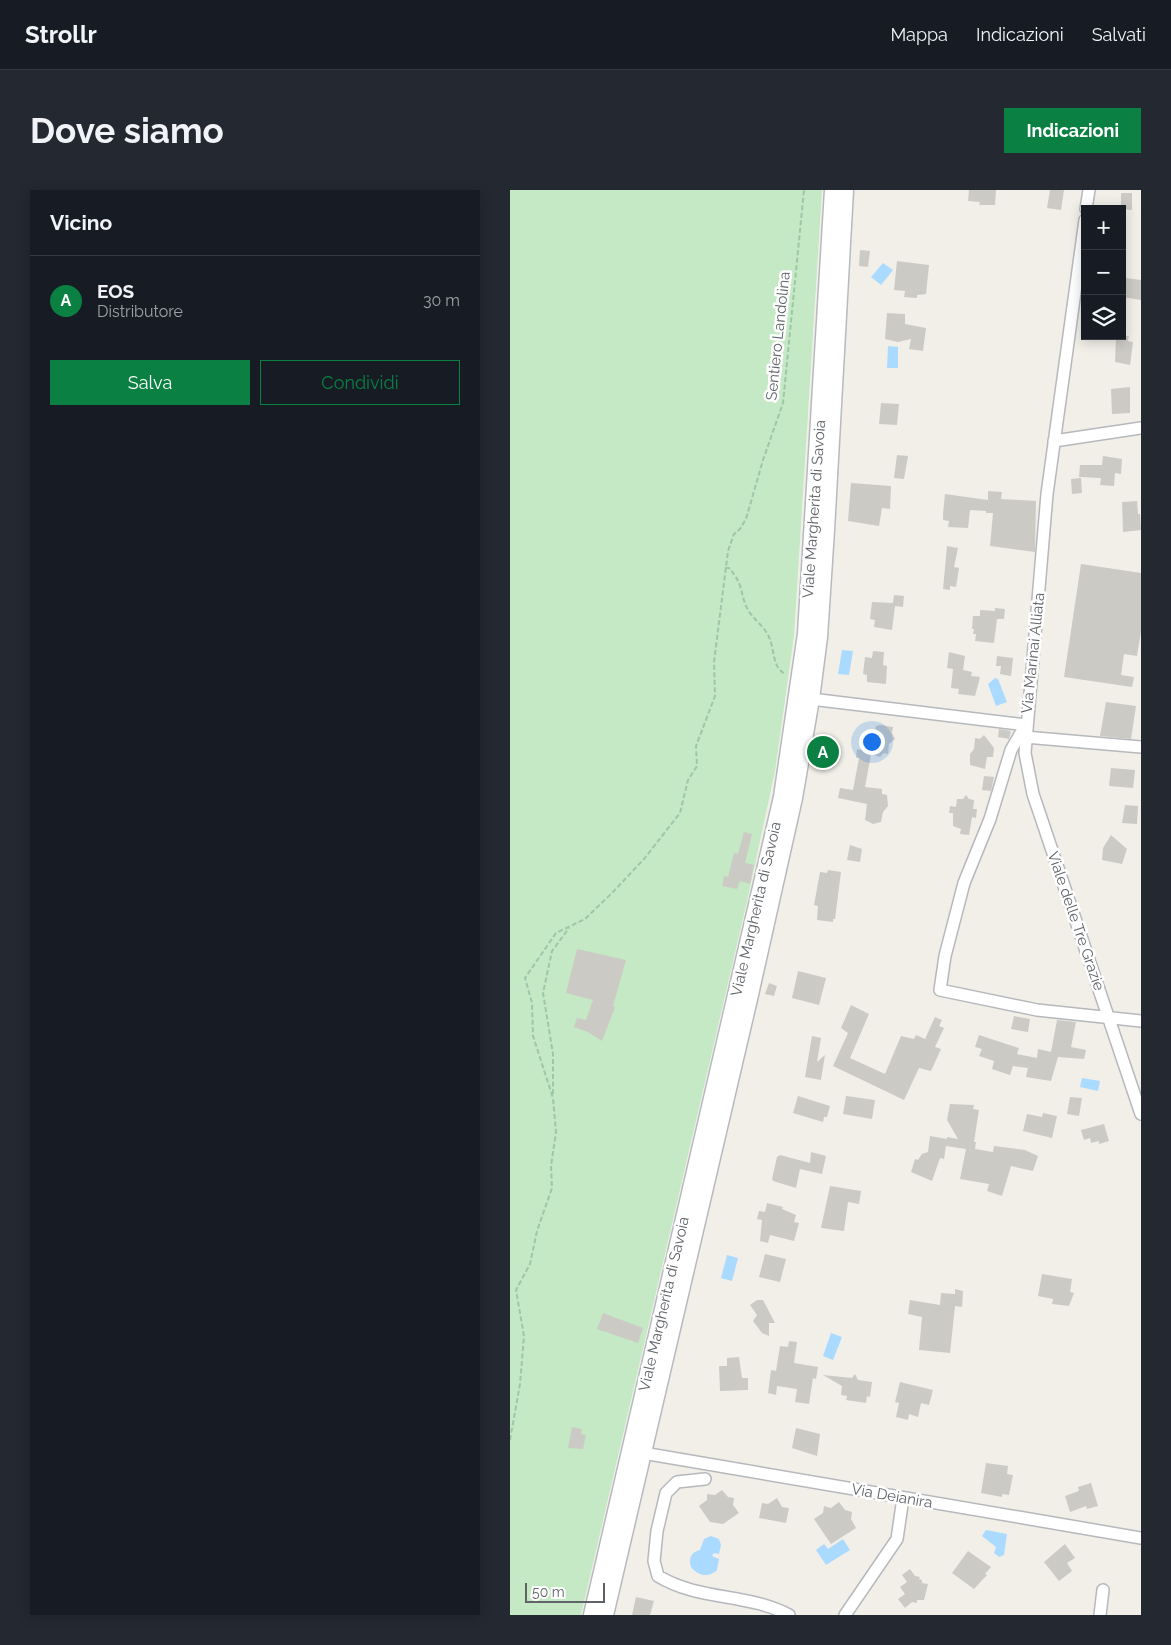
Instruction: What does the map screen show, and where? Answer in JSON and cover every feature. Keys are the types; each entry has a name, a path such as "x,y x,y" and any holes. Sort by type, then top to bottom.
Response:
{"street":[{"name":"Viale Margherita di Savoia","path":"592,1615 782,797 806,634 833,190"},
{"name":"Viale Margherita di Savoia","path":"605,1615 794,798 811,699 826,540 846,190"},
{"path":"1087,205 1089,190"},
{"name":"Via Marinai Alliata","path":"1081,249 1054,441 1026,725 1011,750 990,819 964,882 945,956 940,990 1037,1010 1141,1021"},
{"path":"1054,441 1141,428"},
{"path":"811,699 1026,725"},
{"name":"Viale delle Tre Grazie","path":"1026,725 1027,768 1033,794 1141,1114"},
{"path":"1025,738 1141,747"},
{"name":"Via Deianira","path":"643,1453 1141,1538"},
{"path":"705,1479 677,1482 666,1492 654,1561 658,1576 676,1587 773,1606 789,1615"},
{"path":"845,1615 897,1540 903,1498"},
{"path":"1100,1615 1103,1590"}],"path":[{"name":"Sentiero Landolina","path":"553,1098 533,1036 532,1003 525,978 553,937 560,930 569,928 585,919 644,859 680,813 688,780 697,766 696,746 715,696 714,662 725,568 734,534 740,529 746,519 763,460 783,404 804,190"},
{"path":"725,568 729,568 737,577 742,587 748,610 767,633 776,665 783,673 791,676"},
{"name":"Sentiero Landolina","path":"510,1440 520,1384 524,1336 516,1290 530,1264 537,1231 552,1188 551,1166 556,1132 553,1098 553,1054 543,993 552,951 569,928"}],"green space":[{"path":"510,190 822,190 794,636 775,771 748,897 581,1615 510,1615"}],"water":[{"path":"883,263 893,270 881,285 871,277"},
{"path":"888,346 898,347 898,368 887,368"},
{"path":"842,650 853,651 849,675 838,674"},
{"path":"995,678 998,679 1007,702 996,706 988,684"},
{"path":"1082,1078 1100,1081 1098,1091 1080,1087"},
{"path":"727,1255 738,1258 732,1281 721,1278"},
{"path":"831,1333 842,1337 833,1360 823,1356"},
{"path":"986,1530 1007,1534 1004,1555 999,1557 994,1553 996,1547 982,1536"},
{"path":"711,1536 719,1539 721,1545 719,1554 714,1553 712,1556 719,1559 717,1570 714,1573 704,1575 691,1567 690,1559 694,1552 700,1550 704,1539"},
{"path":"843,1539 850,1550 826,1565 816,1550 824,1544 828,1549"}],"building":[{"path":"969,190 996,190 995,205 979,205 980,202 968,201"},
{"path":"1050,190 1064,190 1061,210 1047,208"},
{"path":"1121,193 1132,193 1132,210 1126,209 1126,205 1121,205"},
{"path":"860,250 870,251 868,267 859,266"},
{"path":"897,261 929,265 926,294 917,295 917,298 904,297 905,291 894,290"},
{"path":"1126,278 1141,280 1141,300 1126,298"},
{"path":"887,313 905,314 905,324 926,328 923,351 909,349 911,339 898,342 885,339"},
{"path":"1126,336 1129,336 1128,341 1133,342 1130,365 1115,362 1116,340 1126,340"},
{"path":"1130,387 1130,413 1112,414 1111,389"},
{"path":"881,403 899,404 897,425 879,424"},
{"path":"897,455 908,456 904,479 894,478"},
{"path":"1103,456 1122,459 1121,474 1115,473 1114,486 1100,485 1101,478 1079,477 1080,465 1102,465"},
{"path":"1081,478 1082,493 1072,494 1071,479"},
{"path":"851,483 891,486 890,509 882,508 879,526 848,521"},
{"path":"988,491 1002,492 1001,499 1036,501 1035,552 990,546 993,513 970,510 968,528 948,527 949,521 943,520 945,494 988,500"},
{"path":"1137,501 1141,530 1123,532 1122,502"},
{"path":"947,546 958,548 954,567 959,568 956,587 950,586 950,590 943,589"},
{"path":"1081,564 1141,573 1141,631 1137,656 1124,654 1121,675 1134,677 1132,687 1064,677"},
{"path":"894,595 904,596 903,607 895,606 892,630 874,627 875,620 870,619 872,602 893,603"},
{"path":"995,608 1005,609 1004,619 997,619 994,643 975,641 976,634 973,634 974,629 972,629 973,616 980,616 980,610 995,611"},
{"path":"873,651 884,652 883,665 887,666 886,684 867,682 867,675 863,674 865,657 872,658"},
{"path":"949,652 965,656 963,670 972,672 971,676 980,677 975,696 958,694 959,689 951,688 953,669 947,668"},
{"path":"997,656 1013,658 1011,676 1000,674 1001,666 996,666"},
{"path":"1106,702 1136,706 1131,739 1100,736"},
{"path":"876,726 893,727 892,733 895,739 889,744 888,754 884,753 880,757 871,754 865,787 882,789 882,794 887,795 888,806 883,812 881,822 873,824 865,820 867,804 838,798 840,788 853,790 859,758 856,758 857,749 861,750 863,735 874,736"},
{"path":"999,729 1011,731 1009,739 998,737"},
{"path":"984,735 994,748 993,757 987,757 985,769 970,765 970,754 974,749 975,738 980,739"},
{"path":"1111,768 1135,770 1133,788 1109,786"},
{"path":"984,776 994,777 991,791 982,790"},
{"path":"966,795 969,799 974,800 973,809 977,809 976,818 972,817 969,835 960,834 961,829 953,826 953,813 949,813 950,806 956,807 957,799 963,799"},
{"path":"1125,805 1138,806 1137,824 1122,823"},
{"path":"744,832 752,834 745,863 754,865 750,884 740,881 737,889 722,886 724,876 728,877 734,853 738,854"},
{"path":"1111,835 1127,849 1122,864 1102,860 1103,848"},
{"path":"850,845 862,849 860,862 847,860"},
{"path":"828,870 841,872 835,919 833,919 833,922 817,920 818,906 814,905 820,872 827,873"},
{"path":"577,949 626,960 613,1006 615,1007 602,1041 588,1032 574,1027 577,1018 586,1020 593,1000 566,993"},
{"path":"798,971 826,978 819,1005 792,998"},
{"path":"769,983 777,986 774,996 765,994"},
{"path":"851,1005 869,1014 850,1058 885,1074 901,1036 914,1039 916,1035 925,1039 935,1017 942,1020 939,1026 944,1028 935,1047 941,1049 931,1071 919,1068 904,1100 833,1066 848,1033 841,1028"},
{"path":"1014,1016 1030,1019 1028,1032 1011,1029"},
{"path":"1057,1020 1076,1022 1071,1047 1086,1050 1084,1059 1058,1057 1051,1081 1026,1077 1028,1068 1013,1066 1010,1075 992,1069 994,1061 979,1056 982,1049 975,1047 979,1035 1019,1048 1017,1054 1037,1058 1038,1049 1051,1052"},
{"path":"812,1036 821,1038 817,1062 825,1055 821,1080 805,1077"},
{"path":"798,1096 830,1106 827,1117 824,1117 823,1122 793,1113"},
{"path":"846,1096 875,1100 872,1119 843,1114"},
{"path":"1070,1097 1082,1098 1079,1116 1067,1114"},
{"path":"950,1104 974,1105 973,1109 979,1110 974,1142 976,1142 975,1149 993,1152 994,1146 1025,1150 1038,1156 1033,1171 1011,1166 1002,1196 987,1191 989,1184 960,1179 966,1149 946,1146 947,1137 958,1139 947,1120"},
{"path":"1043,1113 1057,1116 1052,1138 1023,1131 1027,1114 1042,1117"},
{"path":"1104,1124 1109,1141 1099,1144 1099,1141 1091,1143 1090,1138 1084,1140 1081,1130"},
{"path":"930,1136 947,1139 944,1159 940,1158 932,1181 911,1172 915,1159 918,1160 922,1154 928,1152"},
{"path":"811,1152 826,1156 822,1174 800,1169 796,1188 773,1181 777,1157 780,1155 810,1163"},
{"path":"830,1186 861,1191 859,1204 848,1202 844,1231 821,1228"},
{"path":"767,1203 783,1207 782,1209 796,1215 794,1222 799,1223 794,1241 770,1235 768,1243 760,1241 762,1220 757,1219 759,1211 765,1212"},
{"path":"765,1254 786,1259 780,1282 759,1277"},
{"path":"1042,1274 1072,1279 1070,1292 1074,1293 1069,1306 1052,1304 1053,1299 1038,1296"},
{"path":"955,1289 963,1291 962,1307 955,1306 950,1353 919,1350 922,1317 908,1314 910,1300 940,1305 941,1293 955,1294"},
{"path":"757,1300 763,1300 775,1323 769,1323 769,1336 762,1333 753,1321 757,1315 750,1305"},
{"path":"603,1313 643,1328 638,1343 597,1329"},
{"path":"789,1341 797,1342 794,1363 818,1367 816,1379 813,1378 809,1404 795,1402 797,1389 777,1386 776,1395 768,1393 771,1370 776,1371 780,1346 788,1347"},
{"path":"739,1357 742,1378 748,1378 748,1390 720,1391 719,1366 727,1366 727,1358"},
{"path":"855,1374 858,1380 872,1382 870,1397 867,1396 866,1403 846,1400 847,1396 841,1395 842,1386 823,1375 852,1378"},
{"path":"900,1382 933,1390 929,1405 921,1403 918,1417 909,1414 908,1420 896,1417 899,1403 895,1402"},
{"path":"572,1427 582,1429 581,1434 586,1435 583,1449 568,1448"},
{"path":"796,1428 820,1434 817,1456 792,1448"},
{"path":"986,1463 1008,1466 1007,1474 1013,1475 1009,1495 1002,1494 1002,1497 981,1493"},
{"path":"1091,1483 1098,1506 1087,1509 1086,1506 1070,1512 1065,1496 1079,1491 1078,1487"},
{"path":"722,1490 728,1497 734,1498 733,1505 739,1513 723,1524 710,1522 699,1506 707,1500 707,1494 715,1495"},
{"path":"777,1498 782,1507 789,1508 786,1523 759,1518 762,1503 768,1504"},
{"path":"839,1502 845,1510 852,1512 851,1519 856,1528 831,1544 814,1519 823,1513 824,1506 831,1508"},
{"path":"1065,1544 1075,1558 1067,1563 1072,1571 1059,1581 1044,1562"},
{"path":"968,1551 991,1567 985,1574 987,1575 974,1589 952,1573"},
{"path":"910,1569 915,1576 920,1577 919,1579 922,1580 922,1583 928,1584 924,1600 917,1600 917,1603 912,1602 905,1608 898,1599 905,1594 900,1587 907,1582 902,1575"},
{"path":"636,1597 654,1601 650,1615 632,1615"}],"place":[{"name":"EOS","path":"823,752"}]}
